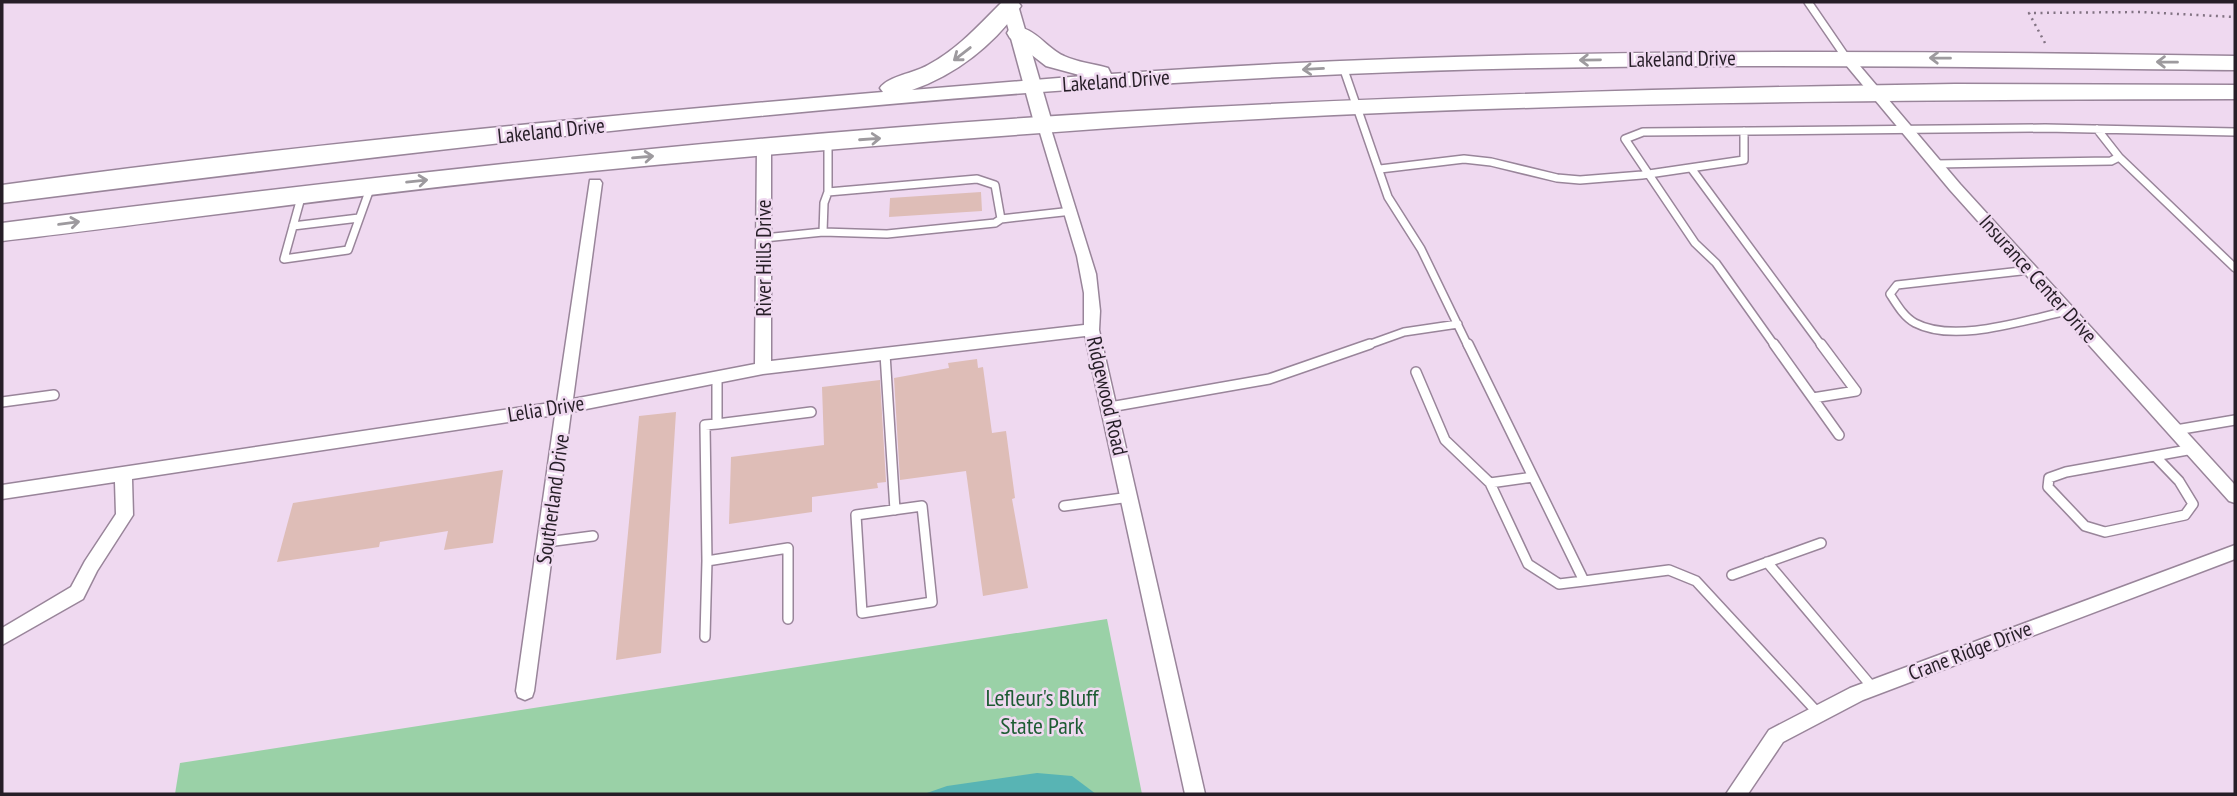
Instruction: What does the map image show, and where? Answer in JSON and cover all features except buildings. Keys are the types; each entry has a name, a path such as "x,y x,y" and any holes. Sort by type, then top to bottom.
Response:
{"highway":[{"path":"775,109 890,88 923,78 962,56 1009,4"},
{"path":"1017,33 1054,61 1070,67 1150,78"},
{"name":"Lakeland Drive","path":"2,194 138,176 775,109 1150,78 1343,67 1845,56 2235,63"},
{"name":"Lakeland Drive","path":"2,232 371,186 764,147 1044,126 1358,107 1879,93 2235,92"},
{"path":"119,216 138,176"}],"street":[{"name":"Ridgewood Road","path":"1009,4 1060,183 1072,211 1094,303 1091,330 1111,407 1195,794"},
{"name":"Insurance Center Drive","path":"1845,56 2030,270 2233,491"},
{"name":"River Hills Drive","path":"763,369 764,147"},
{"name":"Southerland Drive","path":"525,691 595,183"},
{"name":"Lelia Drive","path":"2,492 566,407 763,369 1091,330"},
{"path":"2,637 77,593 91,566 125,515 123,474"},
{"name":"Crane Ridge Drive","path":"1735,794 1776,736 1818,713 1872,688 2235,552"}],"lane":[{"path":"1808,2 1845,56"},
{"path":"1343,67 1395,214 1422,249 1584,581"},
{"path":"2097,129 2119,157 2235,268"},
{"path":"1839,435 1716,263 1700,251 1625,139 1643,132 2097,129 2235,132"},
{"path":"1380,169 1434,161 1475,161 1489,162 1541,176 1578,180 1648,174 1744,160 1744,131"},
{"path":"823,232 824,204 828,192 828,142"},
{"path":"1937,164 2079,164 2111,161 2119,157"},
{"path":"1691,168 1856,391 1813,398"},
{"path":"828,192 985,179 995,185 1001,219"},
{"path":"302,194 284,259 348,250 371,186"},
{"path":"764,238 823,232 847,235 995,223 1001,219 1072,211"},
{"path":"293,226 359,218"},
{"path":"2030,270 1897,285 1890,294 1900,310 1916,324 1937,330 1974,329 2067,311"},
{"path":"1111,407 1269,379 1404,332 1458,324"},
{"path":"885,354 895,510"},
{"path":"1416,372 1445,440 1490,483 1528,564 1559,584 1669,570 1696,580 1818,713"},
{"path":"717,378 717,424"},
{"path":"2,402 54,395"},
{"path":"705,636 705,425 811,411"},
{"path":"2175,430 2235,420"},
{"path":"2156,457 2179,481 2193,504 2185,515 2105,532 2085,526 2048,486 2049,478 2066,472 2193,449"},
{"path":"1490,483 1533,477"},
{"path":"1064,506 1130,497"},
{"path":"922,506 932,601 862,613 856,516 895,510 922,506"},
{"path":"547,542 593,536"},
{"path":"1732,575 1821,543"},
{"path":"707,561 788,548 788,620"},
{"path":"1767,562 1872,688"}],"path":[{"path":"2054,60 2029,13 2140,12 2235,17"}],"green space":[{"name":"Lefleur's Bluff State Park","path":"1107,619 1142,794 175,794 180,763"}],"shaded area":[{"path":"1037,773 1072,776 1096,794 924,794 947,786"}]}
